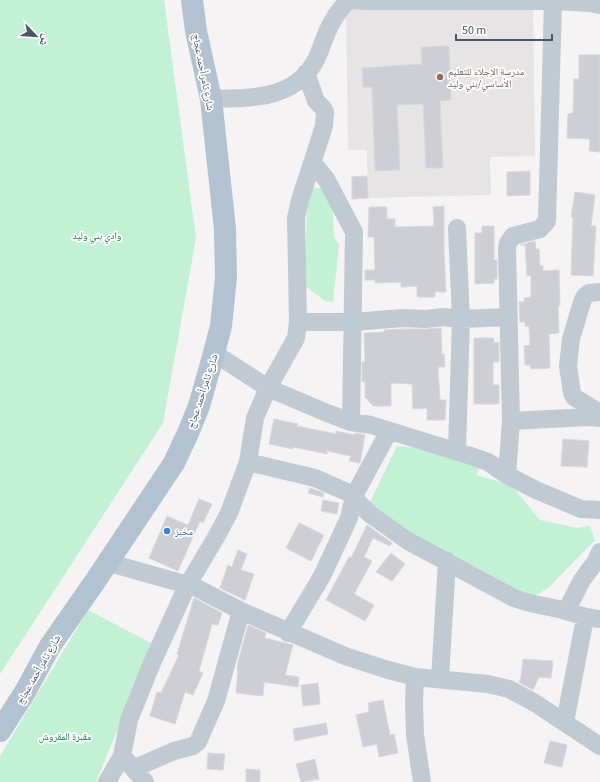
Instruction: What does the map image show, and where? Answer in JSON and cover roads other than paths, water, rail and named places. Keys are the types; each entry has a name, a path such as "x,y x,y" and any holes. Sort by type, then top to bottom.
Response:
{"main road":[{"name":"شارع ثامر أحمد عجاج","path":"0,731 25,692 50,646 174,462 199,406 214,353 221,326 226,277 225,229 211,99 196,31 192,0"}],"street":[{"path":"211,99 244,99 275,94 298,82 316,59 331,22 343,2 468,0 553,1 591,3 600,5"},
{"path":"507,474 511,421 507,249 508,243 513,236 540,229 547,221 553,1"},
{"path":"146,782 128,762 129,720 152,663 187,586 229,513 248,462 255,418 268,388 296,338 298,322 296,218 300,200 324,126 325,112 324,108 316,100 306,73"},
{"path":"313,163 326,179 354,232 351,422"},
{"path":"457,228 461,319 457,452"},
{"path":"600,292 589,293 582,302 571,339 568,366 572,393 574,397 600,413"},
{"path":"298,322 353,322 403,318 426,319 444,317 461,319 509,316"},
{"path":"214,353 268,388 351,422 371,425 488,462 536,490 581,509 600,510"},
{"path":"511,421 600,418"},
{"path":"288,632 325,570 349,518 354,496 389,431"},
{"path":"248,462 315,478 349,492 371,515 408,540 514,598 526,603 566,611 593,619 564,722"},
{"path":"566,611 582,580 596,561 600,552"},
{"path":"440,679 447,561"},
{"path":"106,562 187,586 195,587 241,611 288,632 385,670 415,677 488,684 509,689 535,703 600,746"},
{"path":"107,782 128,762 193,746 198,742 216,701 241,611"},
{"path":"415,677 415,735 422,782"}],"place":[{"name":"مدرسة الإجلاء للتعليم الأساسي/بني وليد","path":"440,77"},
{"name":"مخبز","path":"167,531"}],"park label":[{"name":"وادي بني وليد","path":"97,235"},
{"name":"مقبرة المقروش","path":"65,736"}]}
